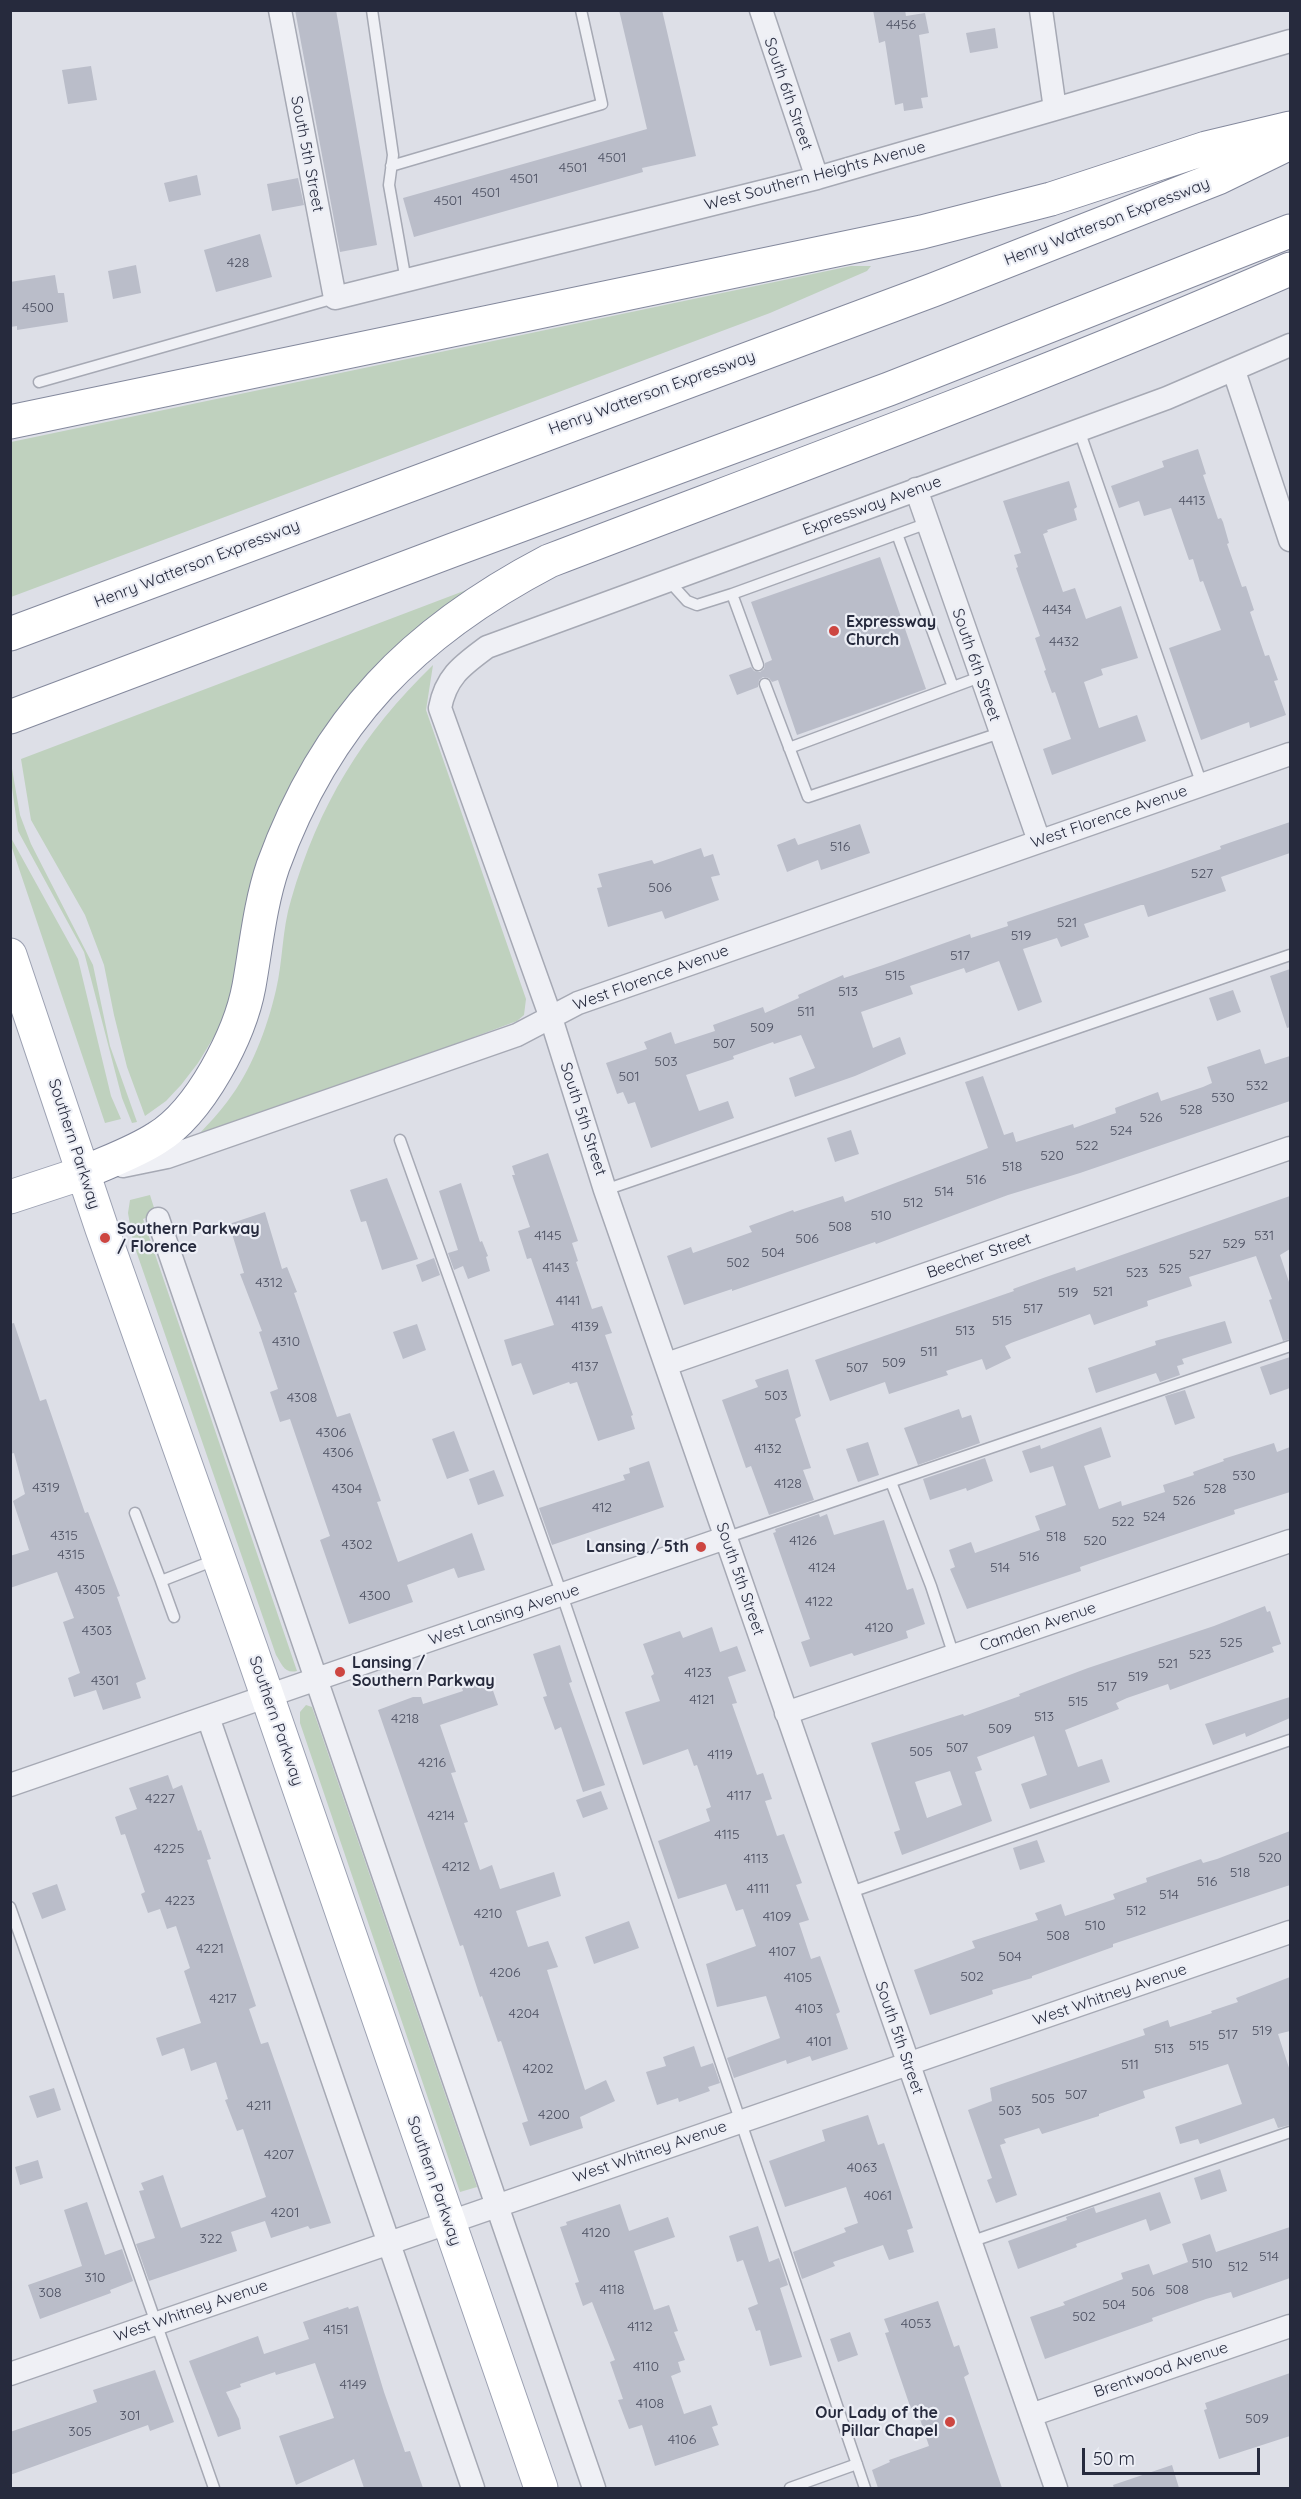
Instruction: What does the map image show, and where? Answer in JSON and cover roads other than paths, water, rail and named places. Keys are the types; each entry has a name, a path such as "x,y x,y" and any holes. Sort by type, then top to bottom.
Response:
{"main road":[{"path":"10,422 922,232 1051,199 1206,148 1290,128"},
{"name":"Henry Watterson Expressway","path":"16,632 944,285 1218,178 1290,143"},
{"path":"10,717 889,389 1290,231"},
{"path":"83,1173 158,1138 203,1093 222,1061 244,1008 252,960 273,868 300,803 341,731 367,699 399,665 458,615 507,583 549,561 1070,361 1178,318 1290,269"},
{"name":"Southern Parkway","path":"10,955 83,1173 268,1698 541,2488"},
{"name":"West Florence Avenue","path":"10,1197 83,1173"}],"street":[{"name":"South 5th Street","path":"280,10 335,298"},
{"name":"South 6th Street","path":"761,10 817,178"},
{"path":"1041,10 1055,109"},
{"name":"West Southern Heights Avenue","path":"335,298 817,178 1290,41"},
{"name":"Expressway Avenue","path":"456,670 487,647 1167,398 1290,345"},
{"path":"1234,371 1290,540"},
{"name":"South 6th Street","path":"916,489 1039,841"},
{"name":"South 5th Street","path":"456,670 443,692 440,708 551,1018 605,1190 1056,2488"},
{"name":"West Florence Avenue","path":"83,1173 167,1157 517,1035 578,1002 1290,754"},
{"name":"Beecher Street","path":"667,1364 1290,1148"},
{"path":"158,1219 594,2488"},
{"name":"West Lansing Avenue","path":"10,1785 268,1698 725,1538"},
{"name":"Camden Avenue","path":"786,1713 1290,1541"},
{"path":"208,1717 473,2488"},
{"name":"West Whitney Avenue","path":"10,2374 1290,1932"},
{"name":"Brentwood Avenue","path":"1031,2415 1290,2326"}],"lane":[{"path":"372,10 393,155 388,185 406,281"},
{"path":"392,166 602,104 581,10"},
{"path":"39,382 335,298"},
{"path":"1079,430 1202,785"},
{"path":"668,580 687,601 697,605 928,523"},
{"path":"897,534 953,687"},
{"path":"732,594 758,665"},
{"path":"789,747 980,677"},
{"path":"765,684 808,797 1000,733"},
{"path":"605,1190 1290,955"},
{"path":"399,1140 561,1595 865,2488"},
{"path":"725,1538 1290,1346"},
{"path":"891,1482 931,1586 954,1656"},
{"path":"135,1513 174,1617"},
{"path":"161,1581 218,1559"},
{"path":"848,1893 1290,1740"},
{"path":"10,1907 214,2488"},
{"path":"970,2242 1290,2132"},
{"path":"790,2488 857,2464"}],"place":[{"name":"Expressway Church","path":"834,631"},
{"name":"Southern Parkway / Florence","path":"105,1238"},
{"name":"Lansing / 5th","path":"701,1547"},
{"name":"Lansing / Southern Parkway","path":"340,1672"},
{"name":"Our Lady of the Pillar Chapel","path":"950,2422"}]}
